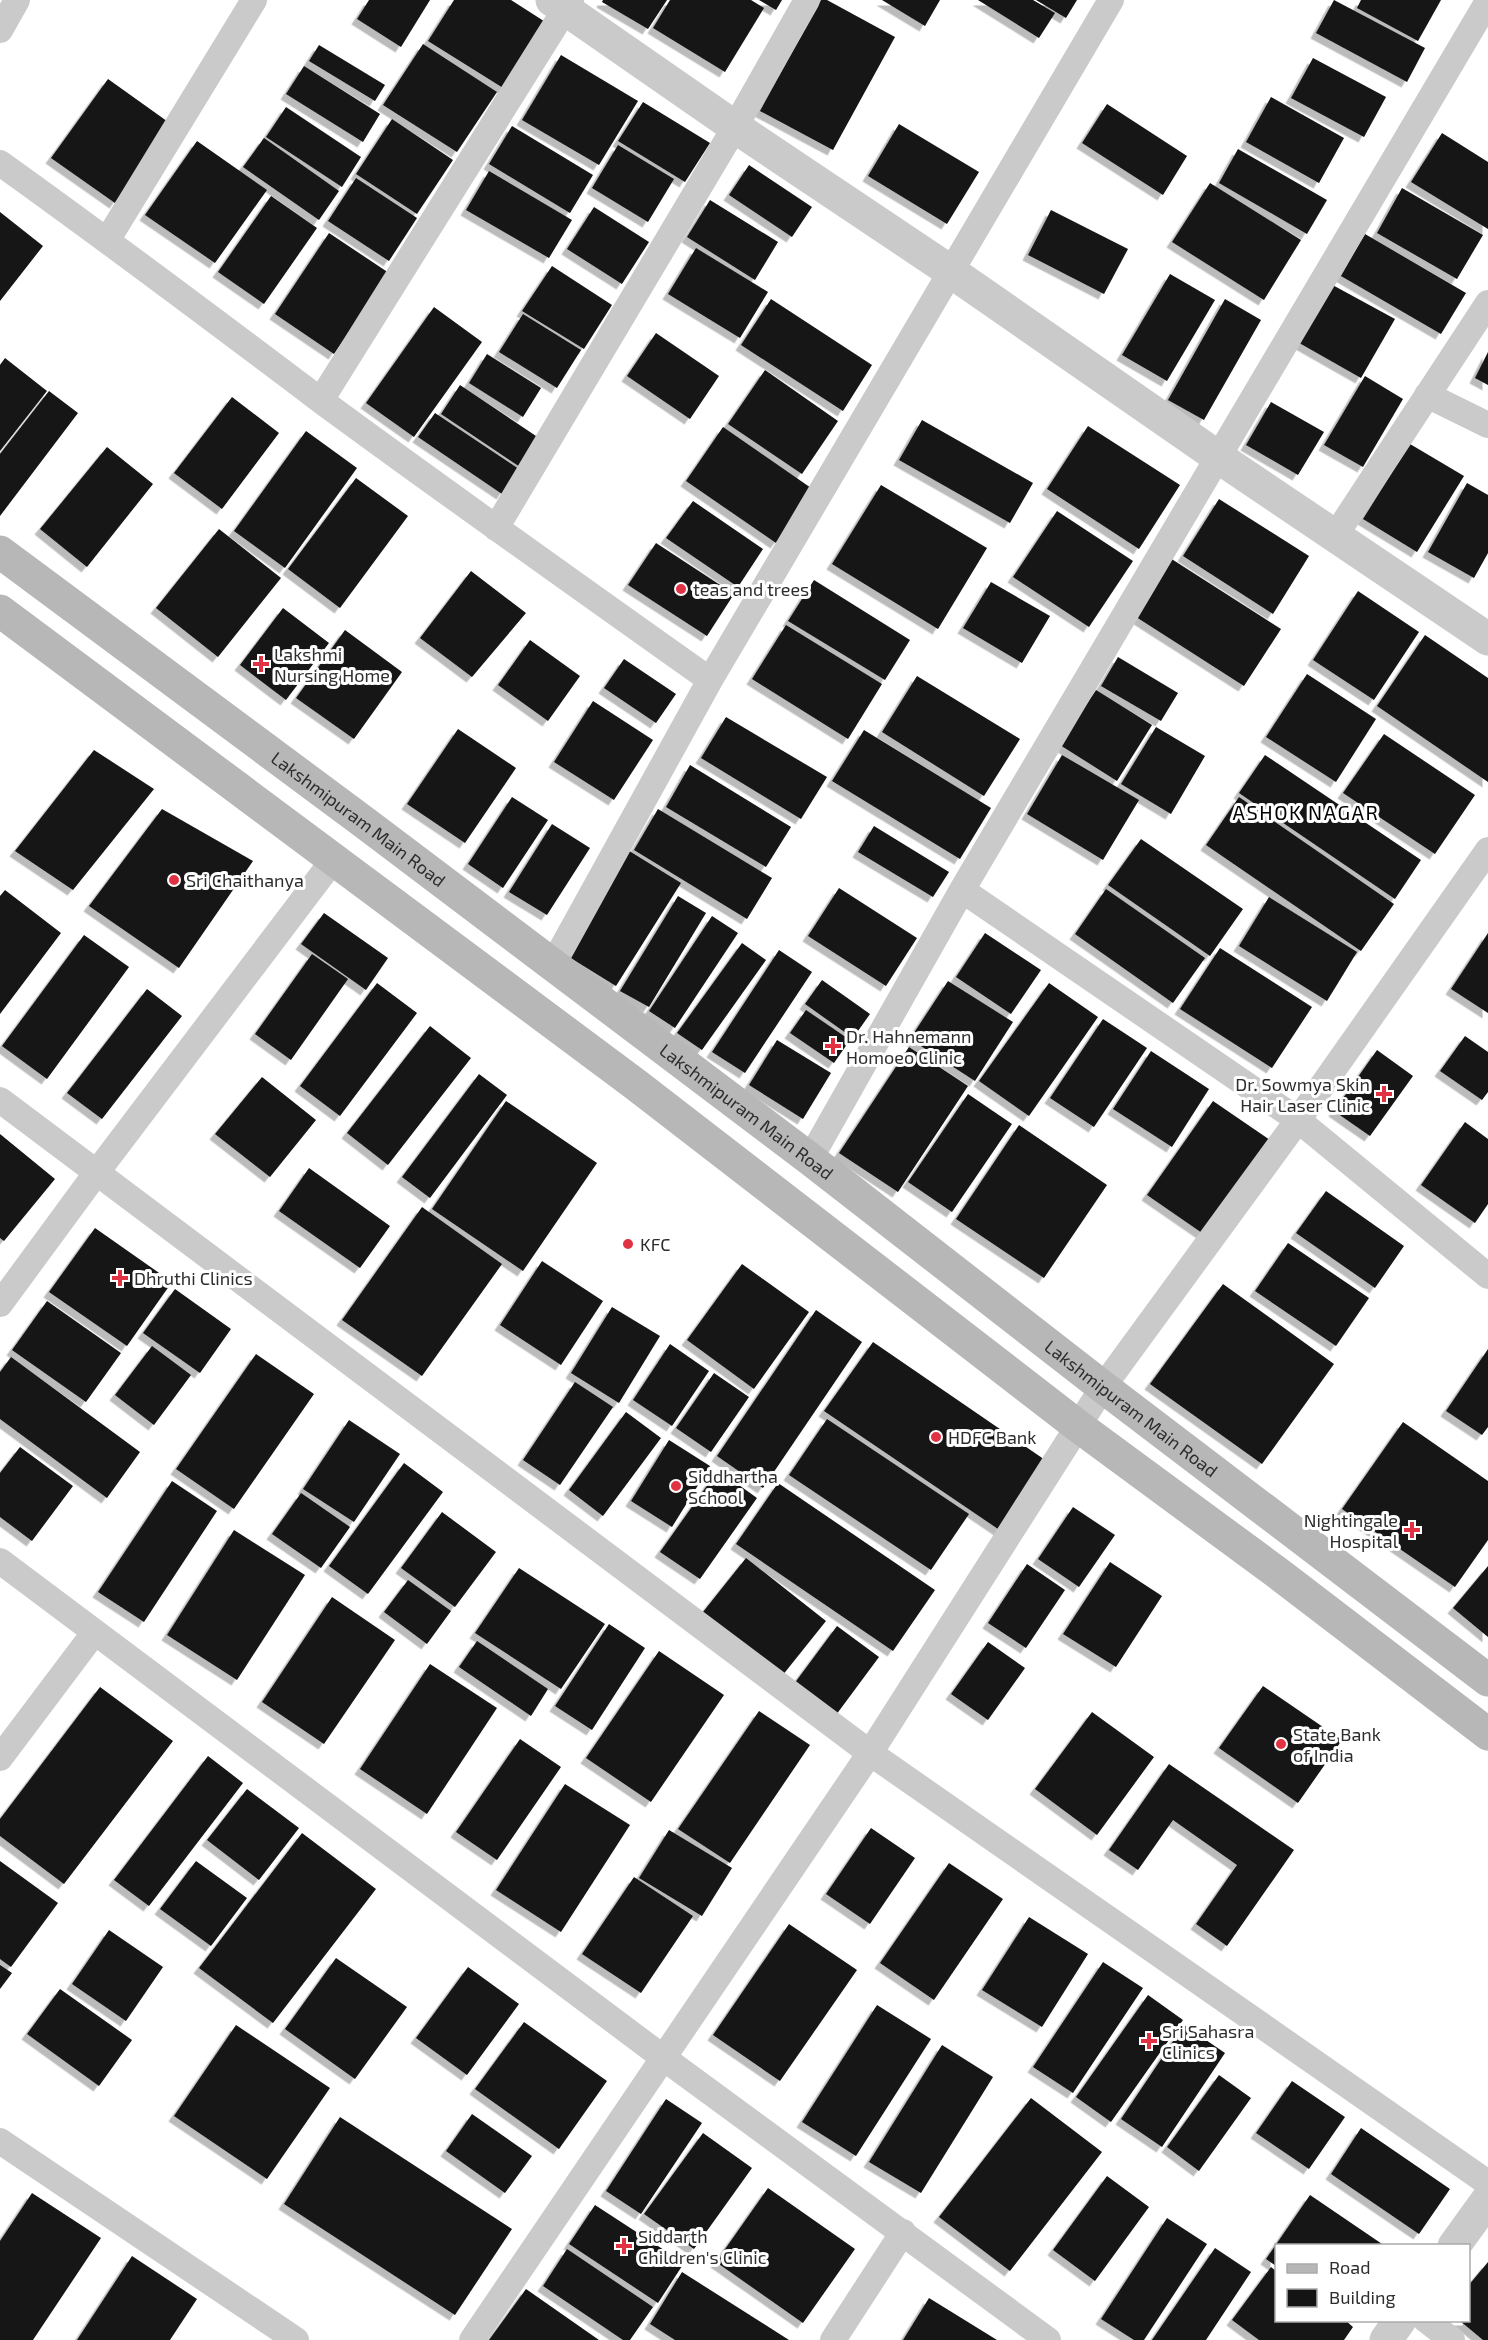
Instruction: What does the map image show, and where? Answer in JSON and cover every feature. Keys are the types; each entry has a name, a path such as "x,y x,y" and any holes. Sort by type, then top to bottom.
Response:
{"main road":[{"name":"Lakshmipuram Main Road","path":"0,552 375,830 810,1159 1103,1387 1488,1680"},
{"path":"0,611 655,1100 1078,1426 1279,1574 1488,1734"}],"street":[{"path":"0,30 17,0"},
{"path":"108,240 254,0"},
{"path":"496,528 735,127 807,0"},
{"path":"552,966 710,680 1111,0"},
{"path":"810,1159 962,890 1488,1"},
{"path":"321,400 563,3 735,127 950,271 1218,457 1488,639"},
{"path":"0,163 108,240 496,528 710,680"},
{"path":"1335,536 1488,303"},
{"path":"1427,395 1488,425"},
{"path":"472,2340 665,2059 870,1753 1103,1387 1298,1120 1488,850"},
{"path":"0,1304 334,859"},
{"path":"962,890 1298,1120 1488,1276"},
{"path":"0,1100 870,1753 1488,2183"},
{"path":"0,1561 665,2059 1048,2340"},
{"path":"0,1758 94,1633"},
{"path":"0,2141 296,2340"},
{"path":"1455,2244 1488,2199"},
{"path":"833,2340 903,2232"},
{"path":"1386,2340 1399,2322"},
{"path":"1429,2322 1452,2340"}],"building":[{"path":"369,0 430,0 401,47 357,19"},
{"path":"454,0 511,0 550,25 508,91 428,41"},
{"path":"603,0 667,0 648,29 602,2"},
{"path":"670,0 751,0 764,8 725,72 653,28"},
{"path":"759,0 782,0 776,10"},
{"path":"821,0 827,0 895,37 833,150 760,111"},
{"path":"882,0 940,0 925,26"},
{"path":"978,0 1033,0 1055,13 1039,38"},
{"path":"1036,0 1077,0 1066,18"},
{"path":"1334,0 1425,48 1407,82 1316,33"},
{"path":"1361,0 1441,0 1418,41 1357,8"},
{"path":"423,44 497,92 457,152 383,105"},
{"path":"319,45 385,85 375,101 309,61"},
{"path":"561,55 638,101 599,165 522,120"},
{"path":"1313,58 1386,97 1364,137 1291,98"},
{"path":"304,66 380,114 363,142 286,94"},
{"path":"108,79 171,124 115,203 51,158"},
{"path":"1271,97 1344,138 1319,183 1246,142"},
{"path":"643,102 710,143 685,182 618,141"},
{"path":"1107,104 1187,156 1163,195 1082,143"},
{"path":"286,107 361,157 342,187 266,137"},
{"path":"392,119 453,160 417,214 356,174"},
{"path":"899,124 979,172 947,224 868,176"},
{"path":"512,126 593,175 570,213 489,164"},
{"path":"1442,133 1488,162 1488,229 1411,182"},
{"path":"264,138 339,191 319,220 243,167"},
{"path":"197,141 267,190 215,263 145,215"},
{"path":"618,145 674,179 648,222 592,188"},
{"path":"1238,149 1327,200 1307,234 1219,183"},
{"path":"749,165 812,207 792,237 729,195"},
{"path":"489,171 572,220 549,258 466,210"},
{"path":"356,178 417,218 389,261 328,221"},
{"path":"1210,183 1301,240 1264,300 1172,242"},
{"path":"1402,188 1483,235 1457,279 1377,233"},
{"path":"271,196 317,228 264,304 218,272"},
{"path":"710,200 778,242 755,280 687,237"},
{"path":"594,207 649,242 622,284 567,249"},
{"path":"1051,210 1128,249 1104,294 1028,255"},
{"path":"0,212 43,246 0,301"},
{"path":"329,233 389,273 334,354 275,314"},
{"path":"1365,234 1466,293 1441,334 1341,276"},
{"path":"696,248 768,292 740,338 668,294"},
{"path":"552,266 612,305 584,349 522,311"},
{"path":"1170,274 1215,300 1167,381 1122,355"},
{"path":"1327,282 1395,319 1361,378 1294,340"},
{"path":"771,299 872,365 843,411 741,345"},
{"path":"1225,299 1261,320 1204,420 1168,400"},
{"path":"434,307 482,342 414,437 366,403"},
{"path":"523,314 581,350 557,388 499,352"},
{"path":"656,333 719,376 690,419 627,376"},
{"path":"1488,352 1488,385 1475,378"},
{"path":"487,354 541,388 523,417 469,383"},
{"path":"5,358 47,391 0,451 0,365"},
{"path":"765,370 838,421 802,474 728,424"},
{"path":"1365,376 1403,399 1363,467 1324,445"},
{"path":"460,385 539,438 520,467 441,414"},
{"path":"49,391 78,413 0,516 0,454"},
{"path":"232,397 279,433 222,509 174,473"},
{"path":"1271,402 1324,432 1298,475 1246,445"},
{"path":"435,413 519,469 502,494 418,437"},
{"path":"922,420 1033,483 1010,523 899,460"},
{"path":"1088,426 1180,485 1139,549 1047,489"},
{"path":"723,427 814,490 776,543 686,481"},
{"path":"306,431 357,468 285,568 234,531"},
{"path":"1410,444 1464,476 1417,552 1363,519"},
{"path":"107,447 153,484 87,567 40,529"},
{"path":"356,478 408,516 340,608 288,569"},
{"path":"1467,483 1488,495 1488,553 1474,578 1428,552"},
{"path":"881,485 987,548 938,629 832,564"},
{"path":"1219,499 1309,556 1273,614 1183,556"},
{"path":"693,501 763,549 738,587 666,538"},
{"path":"1057,511 1133,561 1089,627 1013,577"},
{"path":"219,529 281,578 218,657 156,608"},
{"name":"teas and trees","path":"656,543 734,594 707,636 628,585"},
{"path":"1170,558 1281,629 1244,686 1133,615"},
{"path":"471,571 526,613 472,677 420,638"},
{"path":"814,580 910,640 885,680 788,621"},
{"path":"991,582 1050,616 1022,663 963,628"},
{"path":"1358,591 1419,632 1374,700 1313,660"},
{"path":"283,608 329,643 286,700 240,665"},
{"path":"786,625 882,684 848,739 752,679"},
{"path":"345,630 402,672 354,739 296,698"},
{"path":"1425,635 1488,678 1488,782 1377,706"},
{"path":"530,640 580,676 548,721 498,685"},
{"path":"1118,657 1178,693 1161,721 1101,686"},
{"path":"624,659 676,694 656,723 604,688"},
{"path":"1307,674 1376,719 1336,782 1266,737"},
{"path":"917,676 1020,739 984,796 882,732"},
{"path":"1096,690 1152,725 1117,781 1060,745"},
{"path":"593,701 653,740 614,800 554,762"},
{"path":"726,717 827,777 801,819 701,758"},
{"path":"1156,727 1205,756 1171,814 1121,784"},
{"path":"458,729 516,768 465,843 407,804"},
{"path":"864,730 991,808 960,859 832,781"},
{"path":"1384,734 1475,795 1435,854 1343,793"},
{"path":"94,750 154,789 73,890 15,851"},
{"path":"1062,755 1139,800 1103,860 1027,814"},
{"path":"1265,755 1421,860 1395,899 1239,793"},
{"path":"690,765 791,827 766,867 666,807"},
{"path":"512,797 548,820 503,888 468,864"},
{"path":"1239,797 1394,904 1361,951 1206,845"},
{"path":"162,809 253,861 179,968 89,906"},
{"path":"658,809 772,878 747,919 634,850"},
{"path":"552,824 590,848 547,915 509,892"},
{"path":"874,826 949,872 933,897 858,852"},
{"path":"1141,839 1243,909 1210,956 1108,885"},
{"path":"626,849 681,883 616,986 561,952"},
{"path":"839,888 917,938 886,986 808,936"},
{"path":"1106,889 1205,958 1173,1003 1075,934"},
{"path":"5,890 61,933 0,1014 0,896"},
{"path":"678,896 706,913 649,1007 620,991"},
{"path":"1269,897 1357,952 1327,1001 1239,946"},
{"path":"324,913 388,958 366,990 301,944"},
{"path":"712,916 738,933 675,1028 649,1011"},
{"path":"985,933 1041,970 1011,1014 956,977"},
{"path":"1488,933 1488,1013 1451,989"},
{"path":"84,935 129,967 47,1079 2,1046"},
{"path":"742,943 766,960 702,1050 677,1033"},
{"path":"1220,948 1312,1007 1272,1068 1180,1009"},
{"path":"779,950 812,972 745,1073 712,1052"},
{"path":"312,954 348,979 291,1060 255,1034"},
{"path":"822,980 870,1014 853,1038 805,1004"},
{"path":"948,981 1013,1022 975,1081 910,1039"},
{"path":"377,983 417,1013 340,1116 300,1086"},
{"path":"1049,983 1098,1017 1029,1116 979,1081"},
{"path":"147,989 182,1016 102,1119 67,1093"},
{"path":"806,1010 850,1040 834,1063 790,1033"},
{"path":"1103,1019 1147,1048 1094,1127 1050,1098"},
{"path":"430,1026 471,1058 388,1165 347,1133"},
{"path":"1465,1036 1488,1052 1488,1092 1482,1100 1440,1071"},
{"path":"777,1040 831,1073 803,1119 749,1085"},
{"path":"909,1047 968,1086 898,1192 839,1153"},
{"path":"1377,1050 1413,1076 1370,1136 1334,1111"},
{"path":"1151,1051 1209,1089 1172,1147 1113,1109"},
{"path":"479,1074 507,1095 430,1198 402,1177"},
{"path":"262,1077 316,1120 270,1177 215,1134"},
{"path":"968,1094 1012,1124 952,1212 908,1182"},
{"path":"506,1101 597,1163 523,1271 432,1209"},
{"path":"1213,1101 1270,1140 1205,1235 1147,1195"},
{"path":"1465,1122 1488,1139 1488,1204 1475,1223 1421,1185"},
{"path":"1019,1125 1107,1185 1044,1278 956,1219"},
{"path":"0,1134 55,1179 4,1241 0,1238"},
{"path":"309,1168 390,1226 360,1268 279,1211"},
{"path":"1326,1191 1404,1246 1375,1288 1296,1233"},
{"path":"422,1207 502,1264 422,1376 342,1320"},
{"path":"95,1228 172,1282 127,1346 49,1292"},
{"path":"1288,1243 1369,1298 1336,1346 1255,1291"},
{"path":"542,1261 603,1301 561,1365 500,1325"},
{"path":"742,1264 809,1312 754,1389 687,1340"},
{"path":"1223,1284 1334,1364 1262,1464 1150,1384"},
{"path":"175,1289 231,1329 200,1373 143,1333"},
{"path":"47,1301 121,1353 86,1402 12,1350"},
{"path":"612,1307 660,1336 619,1403 571,1373"},
{"path":"816,1310 862,1342 763,1488 717,1456"},
{"name":"HDFC Bank","path":"873,1342 1048,1462 1001,1531 824,1411"},
{"path":"670,1344 709,1371 672,1426 633,1400"},
{"path":"152,1346 191,1375 154,1425 115,1395"},
{"path":"1488,1349 1488,1427 1482,1435 1446,1411"},
{"path":"256,1354 314,1394 234,1509 176,1469"},
{"path":"11,1357 140,1452 107,1498 0,1419 0,1372"},
{"path":"714,1373 749,1397 711,1452 676,1428"},
{"path":"575,1382 613,1407 560,1485 523,1460"},
{"path":"626,1412 661,1438 603,1516 569,1490"},
{"path":"827,1419 969,1514 931,1570 789,1475"},
{"path":"349,1420 400,1454 354,1522 303,1489"},
{"path":"1403,1422 1488,1481 1488,1540 1455,1587 1342,1509"},
{"path":"669,1440 710,1466 672,1527 631,1501"},
{"path":"20,1447 73,1486 32,1541 0,1517 0,1473"},
{"path":"404,1463 443,1492 368,1594 329,1566"},
{"path":"718,1470 757,1498 700,1579 660,1552"},
{"path":"172,1481 217,1511 144,1622 98,1592"},
{"path":"778,1483 935,1590 893,1651 736,1544"},
{"path":"301,1493 350,1527 321,1568 272,1534"},
{"path":"1073,1507 1115,1535 1079,1587 1038,1559"},
{"path":"442,1512 496,1552 455,1607 401,1568"},
{"path":"234,1530 305,1575 237,1680 167,1635"},
{"path":"746,1558 826,1621 782,1676 703,1612"},
{"path":"1110,1562 1162,1596 1116,1667 1063,1634"},
{"path":"1027,1564 1065,1590 1026,1648 988,1623"},
{"path":"1488,1566 1488,1637 1453,1608"},
{"path":"519,1568 605,1624 561,1689 475,1633"},
{"path":"408,1580 451,1611 427,1644 384,1612"},
{"path":"332,1597 395,1640 324,1744 262,1702"},
{"path":"609,1624 645,1648 592,1730 555,1706"},
{"path":"837,1626 879,1657 836,1715 794,1684"},
{"path":"477,1641 548,1689 531,1716 459,1667"},
{"path":"988,1642 1025,1668 988,1720 951,1694"},
{"path":"659,1651 724,1695 651,1802 586,1758"},
{"path":"430,1664 497,1708 427,1814 360,1769"},
{"name":"State Bank of India","path":"1263,1686 1342,1740 1298,1803 1219,1748"},
{"path":"100,1687 173,1741 64,1884 0,1836 0,1819"},
{"path":"759,1711 810,1745 730,1863 678,1829"},
{"path":"1092,1712 1154,1757 1097,1835 1035,1789"},
{"path":"520,1739 561,1767 497,1860 456,1832"},
{"path":"208,1756 243,1783 149,1906 114,1880"},
{"path":"1169,1764 1294,1850 1227,1946 1196,1924 1237,1865 1173,1820 1138,1870 1109,1850"},
{"path":"565,1784 630,1825 561,1932 496,1890"},
{"path":"247,1789 299,1828 259,1880 207,1840"},
{"path":"871,1828 915,1858 870,1924 826,1894"},
{"path":"669,1830 732,1868 702,1916 639,1878"},
{"path":"302,1833 376,1889 273,2023 199,1968"},
{"path":"0,1861 58,1903 11,1967 0,1959"},
{"path":"196,1861 247,1898 211,1946 160,1909"},
{"path":"949,1863 1003,1899 934,2000 880,1963"},
{"path":"634,1877 693,1916 641,1993 582,1954"},
{"path":"1029,1917 1088,1954 1042,2027 982,1990"},
{"path":"789,1924 857,1970 780,2081 713,2035"},
{"path":"109,1930 163,1967 126,2021 72,1984"},
{"path":"336,1958 407,2007 355,2079 285,2029"},
{"path":"1103,1962 1143,1988 1073,2093 1033,2067"},
{"path":"0,1965 12,1973 0,1989"},
{"path":"468,1967 519,2004 467,2075 416,2038"},
{"path":"60,1989 132,2040 99,2086 27,2034"},
{"path":"1148,1995 1183,2020 1111,2122 1076,2097"},
{"path":"877,2005 931,2039 856,2156 802,2122"},
{"path":"524,2022 607,2081 559,2149 475,2089"},
{"path":"236,2025 330,2088 267,2179 174,2116"},
{"path":"1184,2025 1225,2053 1162,2147 1121,2119"},
{"path":"942,2045 993,2077 921,2193 869,2162"},
{"path":"1219,2075 1251,2098 1199,2171 1167,2147"},
{"path":"1292,2081 1345,2117 1309,2169 1256,2133"},
{"path":"1031,2098 1102,2152 1010,2271 939,2217"},
{"path":"666,2099 702,2123 641,2214 606,2191"},
{"path":"472,2114 532,2156 505,2193 446,2151"},
{"path":"340,2117 512,2229 455,2315 284,2204"},
{"path":"1361,2128 1450,2189 1419,2234 1331,2174"},
{"path":"703,2133 752,2168 694,2249 644,2214"},
{"path":"1107,2176 1149,2207 1095,2281 1053,2250"},
{"path":"768,2188 855,2249 803,2323 716,2262"},
{"path":"32,2193 101,2238 33,2340 0,2340 0,2241"},
{"path":"1310,2195 1382,2244 1276,2244"},
{"path":"595,2205 684,2263 658,2303 569,2244"},
{"path":"1167,2218 1207,2244 1144,2340 1134,2340 1101,2319"},
{"path":"1275,2246 1275,2265 1266,2259"},
{"path":"1215,2248 1251,2272 1206,2340 1152,2340"},
{"path":"567,2249 653,2307 630,2340 623,2340 543,2286"},
{"path":"132,2256 197,2299 170,2340 77,2340"},
{"path":"1488,2262 1488,2340 1483,2340 1461,2322 1470,2322 1470,2284"},
{"path":"1271,2267 1275,2270 1275,2322 1347,2322 1353,2327 1344,2340 1259,2340 1232,2320"},
{"path":"682,2272 789,2340 675,2340 650,2324"},
{"path":"526,2289 599,2340 489,2340"},
{"path":"929,2298 997,2340 903,2340"}],"place":[{"name":"teas and trees","path":"681,589"},
{"name":"Lakshmi Nursing Home","path":"261,664"},
{"name":"Sri Chaithanya","path":"174,880"},
{"name":"Dr. Hahnemann Homoeo Clinic","path":"833,1046"},
{"name":"Dr. Sowmya Skin Hair Laser Clinic","path":"1384,1094"},
{"name":"KFC","path":"628,1244"},
{"name":"Dhruthi Clinics","path":"120,1278"},
{"name":"HDFC Bank","path":"936,1437"},
{"name":"Siddhartha School","path":"676,1486"},
{"name":"Nightingale Hospital","path":"1412,1530"},
{"name":"State Bank of India","path":"1281,1744"},
{"name":"Sri Sahasra Clinics","path":"1149,2041"},
{"name":"Siddarth Children's Clinic","path":"624,2246"}],"district":[{"name":"ASHOK NAGAR","path":"1306,812"}]}
